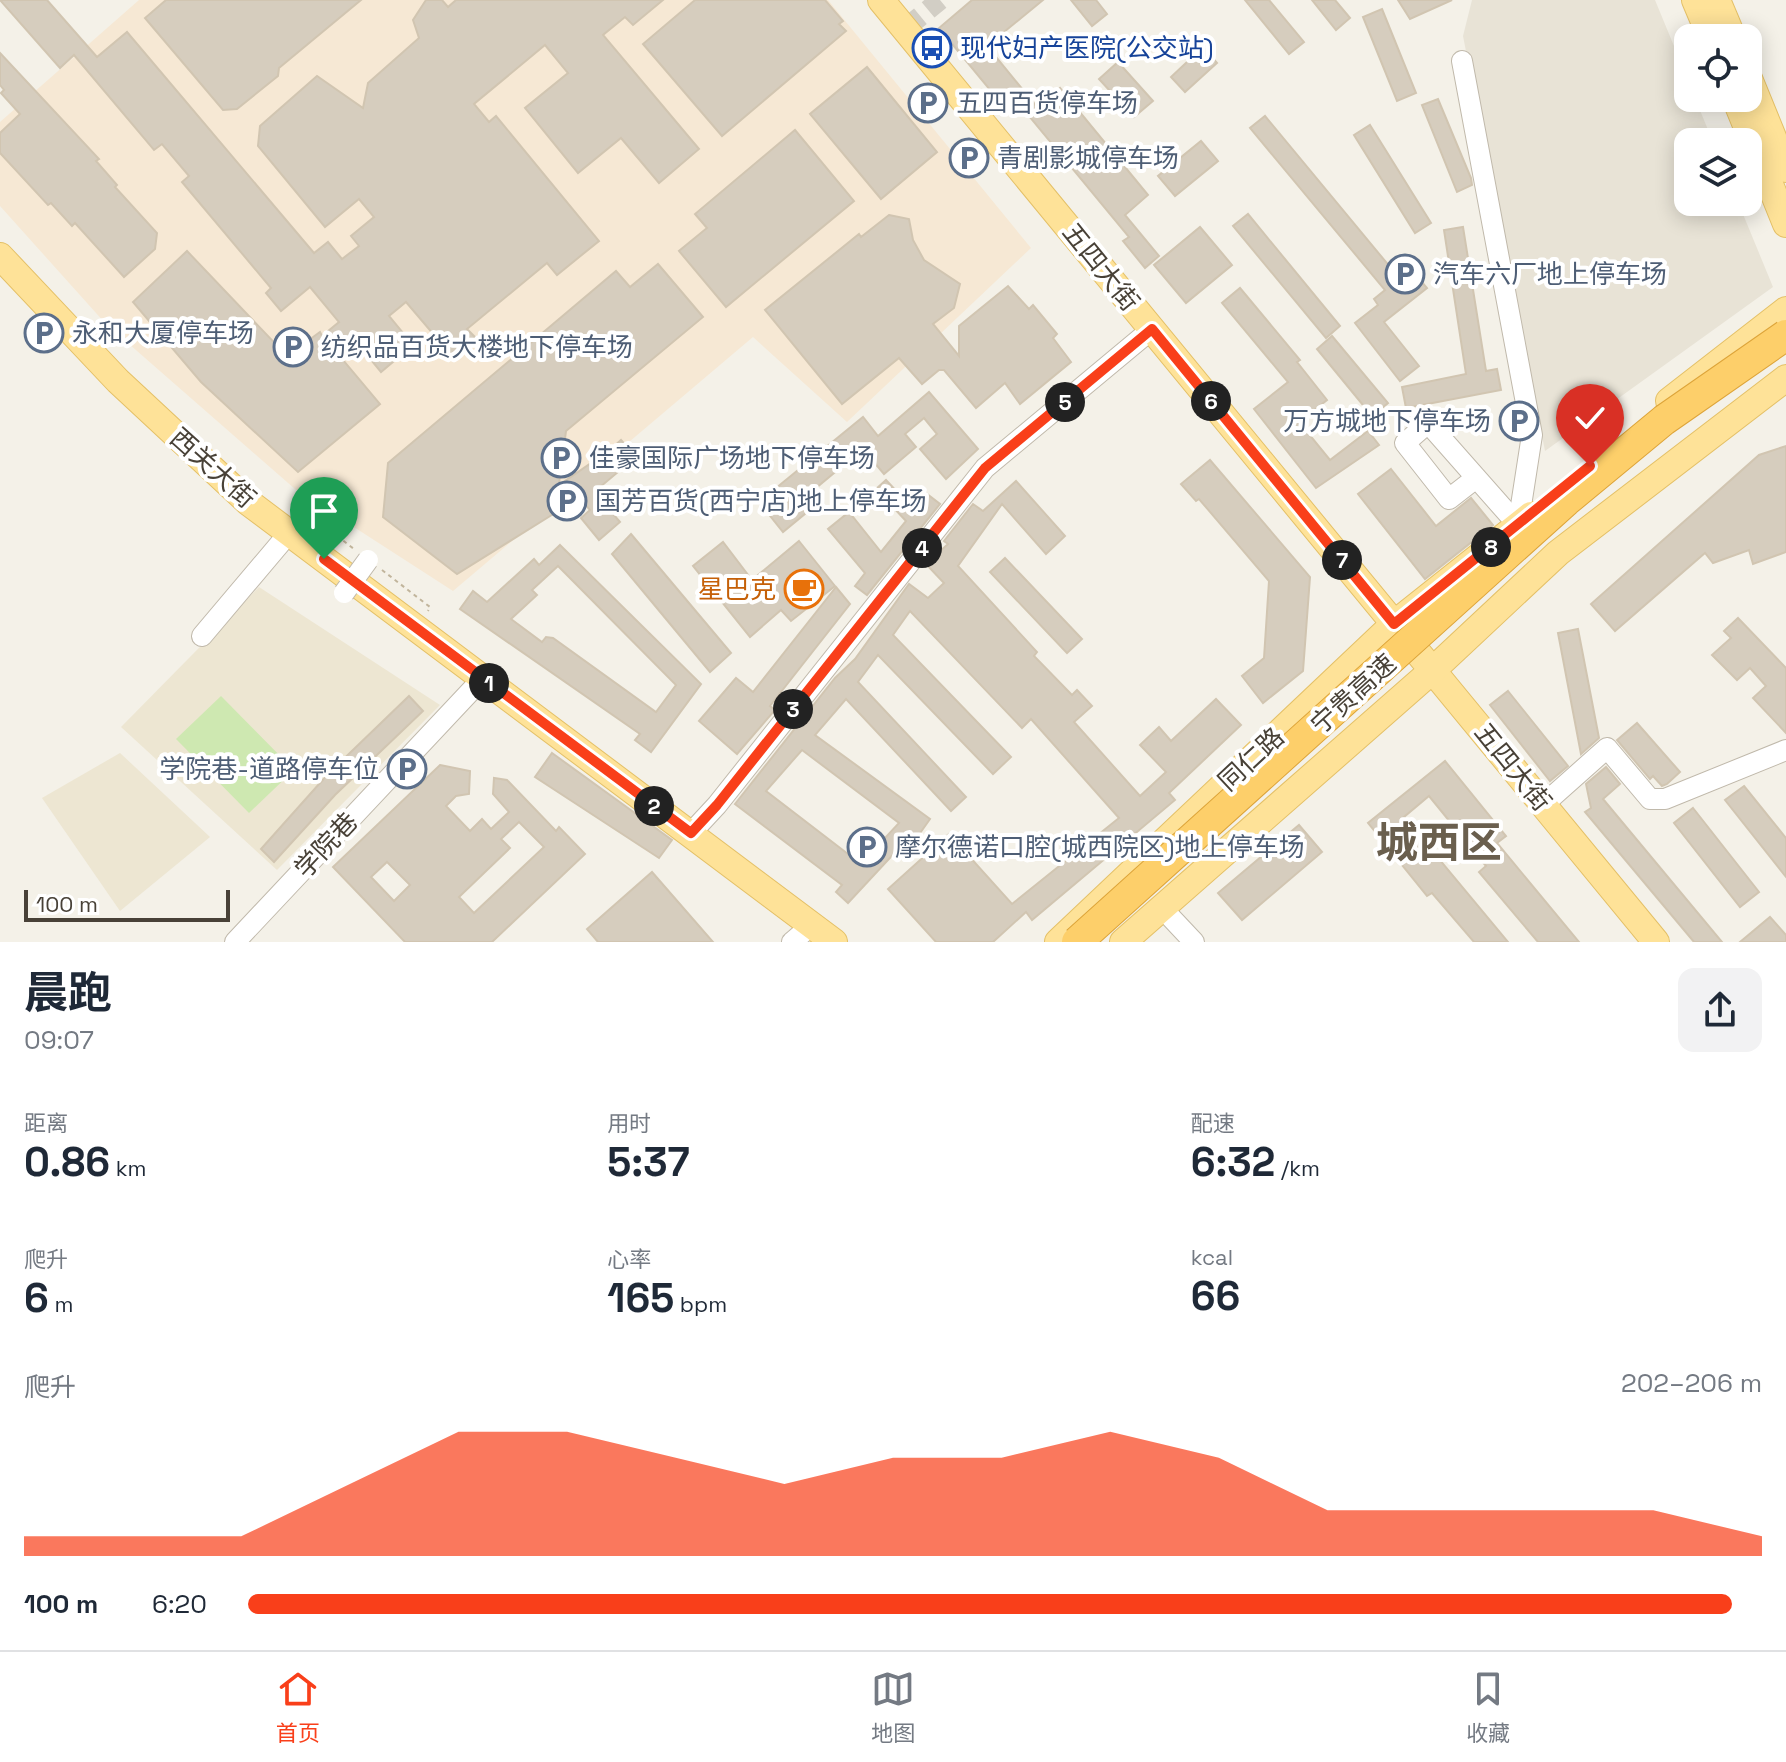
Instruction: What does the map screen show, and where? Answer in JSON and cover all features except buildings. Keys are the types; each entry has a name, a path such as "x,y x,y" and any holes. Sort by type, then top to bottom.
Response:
{"highway":[{"name":"宁贵高速","path":"1077,942 1566,501 1664,420 1786,335"},
{"name":"宁贵高速","path":"1107,942 1579,515 1677,436 1786,359"}],"main road":[{"name":"五四大街","path":"881,0 1656,942"},
{"path":"1695,0 1705,24"},
{"path":"1717,0 1727,24"},
{"path":"1762,110 1786,169"},
{"path":"1741,112 1786,224"},
{"name":"西关大街","path":"0,256 118,381 248,502 834,942"},
{"name":"同仁路","path":"1058,942 1394,624 1786,310"},
{"name":"同仁路","path":"1123,942 1434,669 1558,553 1786,378"}],"street":[{"path":"1462,61 1532,435 1518,525"},
{"path":"691,833 717,805 985,468 1152,329"},
{"path":"1476,478 1518,525"},
{"path":"202,636 289,533"},
{"path":"344,593 368,560"},
{"name":"学院巷","path":"235,942 483,678"},
{"path":"1544,804 1607,748 1650,799 1665,799 1786,750"},
{"path":"1162,908 1194,942"},
{"path":"792,942 813,924"}],"path":[{"path":"324,559 341,539 430,607 417,629"}],"shaded area":[{"path":"139,0 828,0 1031,248 847,422 753,337 453,591 295,489 105,323 0,206 0,122"},
{"path":"1472,0 1655,0 1674,46 1674,112 1701,112 1707,128 1674,128 1674,216 1744,216 1773,287 1545,451 1463,36"},
{"path":"259,587 440,705 277,870 121,727"},
{"path":"120,753 210,837 120,911 42,798"}],"green space":[{"path":"221,696 294,770 249,813 176,739"}],"tunnel":[{"path":"905,29 940,0"}],"place":[{"name":"现代妇产医院(公交站)","path":"932,48"},
{"name":"五四百货停车场","path":"928,103"},
{"name":"青剧影城停车场","path":"969,158"},
{"name":"汽车六厂地上停车场","path":"1405,274"},
{"name":"永和大厦停车场","path":"44,333"},
{"name":"纺织品百货大楼地下停车场","path":"293,347"},
{"name":"万方城地下停车场","path":"1519,421"},
{"name":"佳豪国际广场地下停车场","path":"561,458"},
{"name":"国芳百货(西宁店)地上停车场","path":"567,501"},
{"name":"星巴克","path":"804,589"},
{"name":"学院巷-道路停车位","path":"407,769"},
{"name":"摩尔德诺口腔(城西院区)地上停车场","path":"867,847"}],"district":[{"name":"城西区","path":"1439,842"}],"route":[{"path":"324,559 691,833 717,805 985,468 1152,329 1394,624 1590,466"}]}
